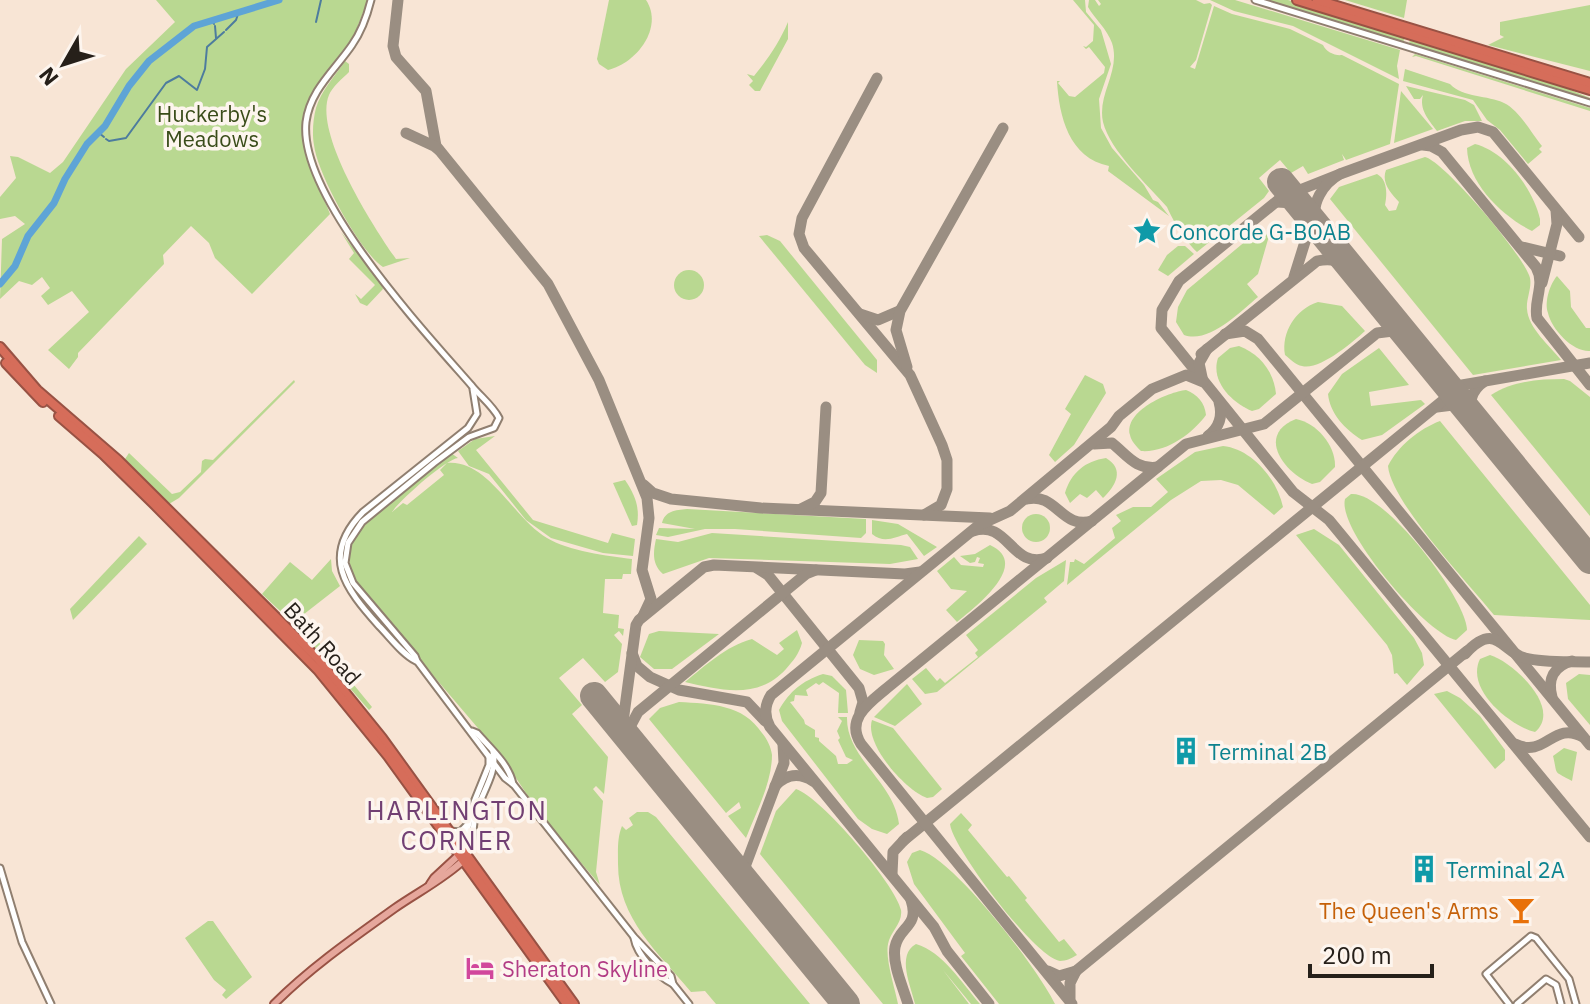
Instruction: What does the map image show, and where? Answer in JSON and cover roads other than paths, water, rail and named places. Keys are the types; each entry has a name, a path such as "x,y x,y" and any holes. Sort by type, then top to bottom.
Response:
{"highway":[{"path":"1297,0 1590,91"},
{"path":"1317,0 1518,62 1590,80"},
{"name":"Bath Road","path":"0,347 37,390 118,460 318,659 382,738 449,830 470,871 567,1004"},
{"name":"Bath Road","path":"0,355 35,395 103,454 314,665 388,756 574,1004"}],"main road":[{"path":"274,1004 316,966 452,869 463,856"},
{"path":"430,884 463,856"},
{"path":"452,869 470,871"}],"street":[{"path":"371,0 357,37 318,88 311,103 306,122 309,150 326,194 353,241 497,413 499,420 494,428 463,441 434,463 362,522 348,543 345,563 350,578 417,661"},
{"path":"1255,0 1590,103"},
{"path":"473,388 476,416 487,430"},
{"path":"490,408 476,416 461,435 363,512 351,525 341,545 341,569 350,591 381,628 417,661 472,731 477,733 505,778 514,785 634,937 642,955 689,1004"},
{"path":"463,856 468,824 491,754"},
{"path":"491,754 504,764 512,775 514,785"},
{"path":"463,856 471,846 476,813 495,764"},
{"path":"485,772 495,764 504,764"},
{"path":"489,779 505,778"},
{"path":"449,830 460,832 468,824"},
{"path":"0,868 22,942 51,1004"},
{"path":"1509,1004 1486,974 1531,936 1536,938 1569,979 1576,1004"},
{"path":"1517,1004 1546,979 1556,985 1561,1004"}],"waterway":[{"path":"0,284 15,266 28,236 54,203 87,144 105,126 129,86 149,61 194,26 279,0"},
{"path":"316,22 321,0"},
{"path":"226,30 236,20 239,11"},
{"path":"215,26 216,38"},
{"path":"106,139 126,138 166,83 179,76 197,90 205,69 207,47 224,32"},
{"path":"99,133 104,137"}],"place":[{"name":"Concorde G-BOAB","path":"1147,231"},
{"name":"Terminal 2B","path":"1186,751"},
{"name":"Terminal 2A","path":"1424,869"},
{"name":"The Queen's Arms","path":"1521,910"},
{"name":"Sheraton Skyline","path":"480,968"}],"district":[{"name":"HARLINGTON CORNER","path":"457,825"}],"park label":[{"name":"Huckerby's Meadows","path":"212,126"}]}
